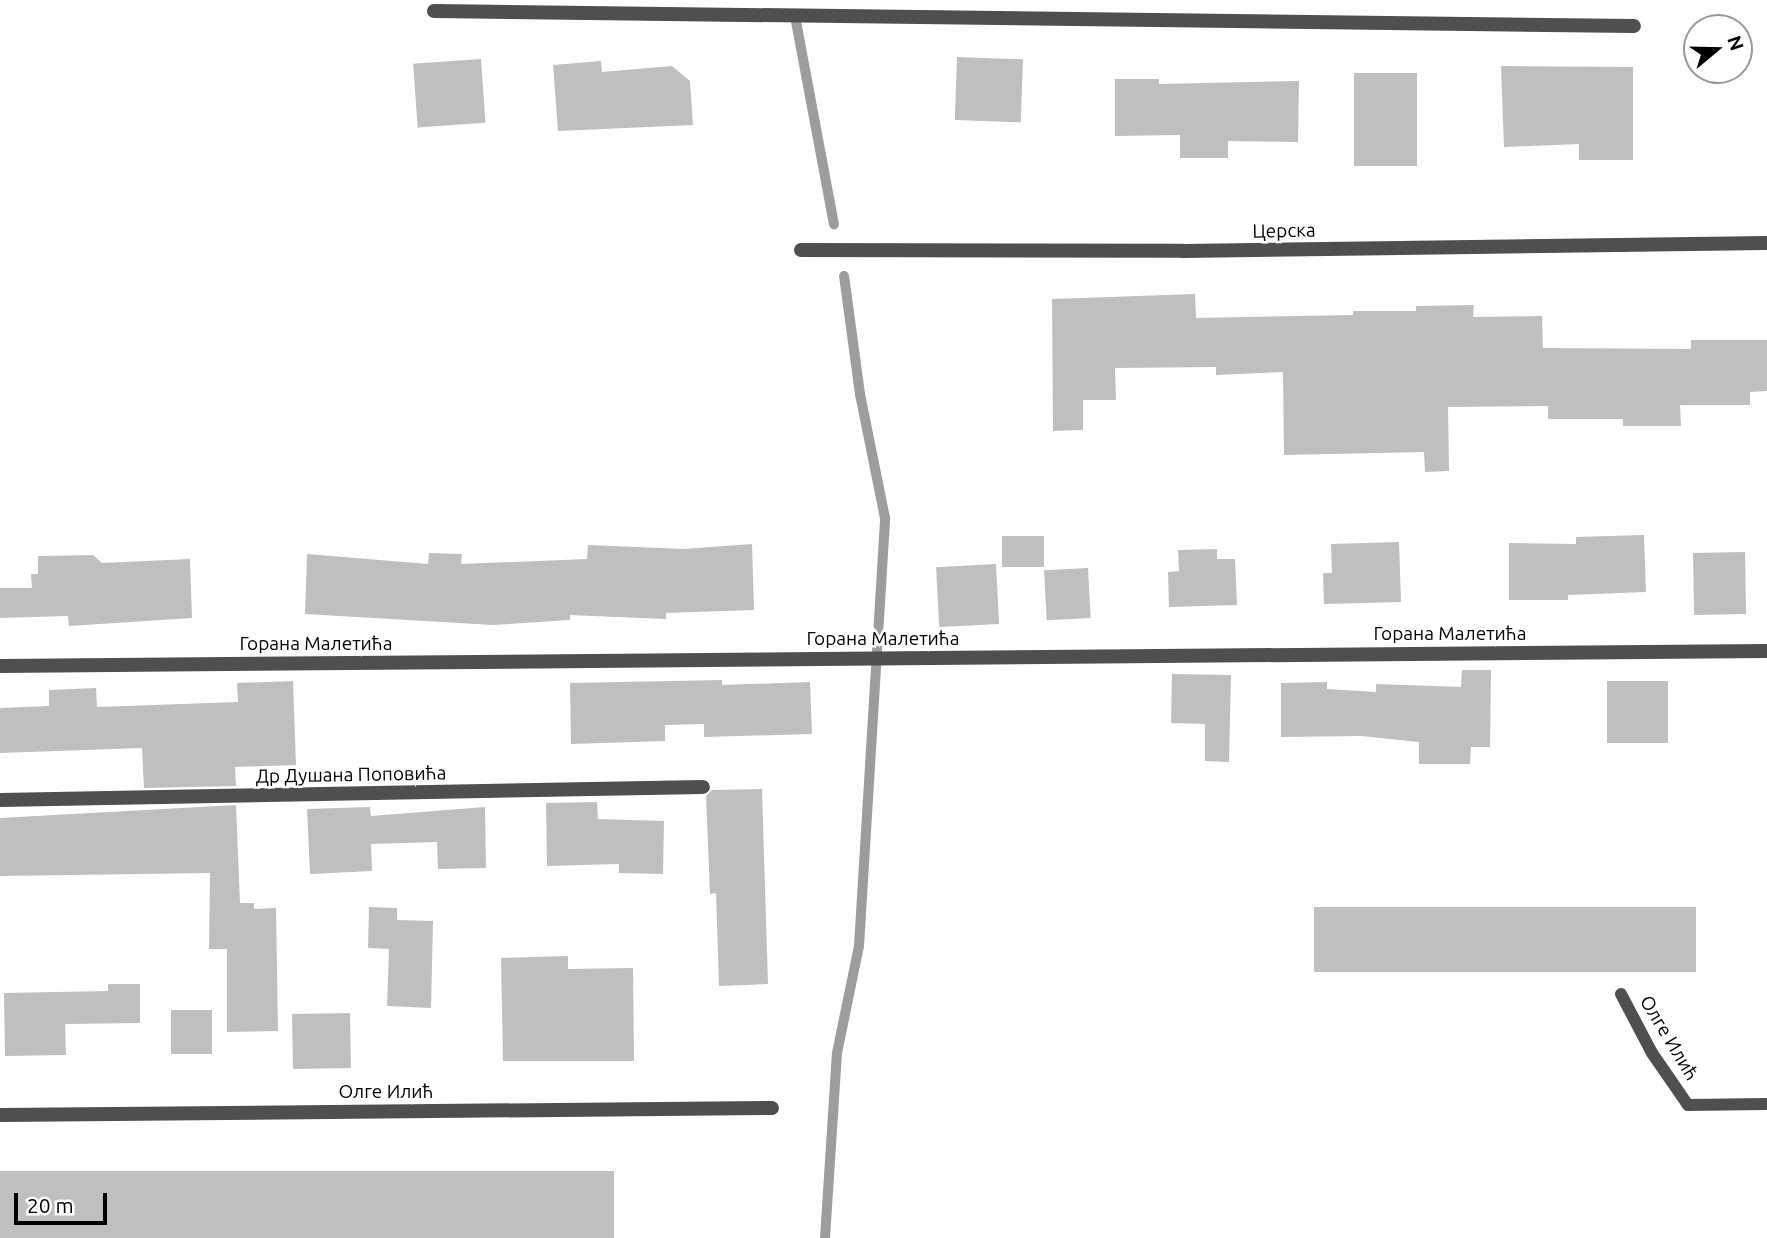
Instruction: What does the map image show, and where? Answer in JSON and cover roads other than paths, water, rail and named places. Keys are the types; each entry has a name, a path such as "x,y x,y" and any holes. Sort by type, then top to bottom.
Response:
{"street":[{"path":"434,11 752,6 1634,26"},
{"name":"Церска","path":"801,250 1183,251 1767,243"},
{"name":"Горана Малетића","path":"0,666 1767,651"},
{"name":"Др Душана Поповића","path":"0,800 704,787"},
{"name":"Олге Илић","path":"0,1115 772,1108"}],"lane":[{"name":"Олге Илић","path":"1621,994 1652,1053 1688,1105 1767,1104"}],"waterway":[{"path":"795,16 834,224"},
{"path":"825,1238 837,1053 859,946 885,518 860,394 844,276"}]}
